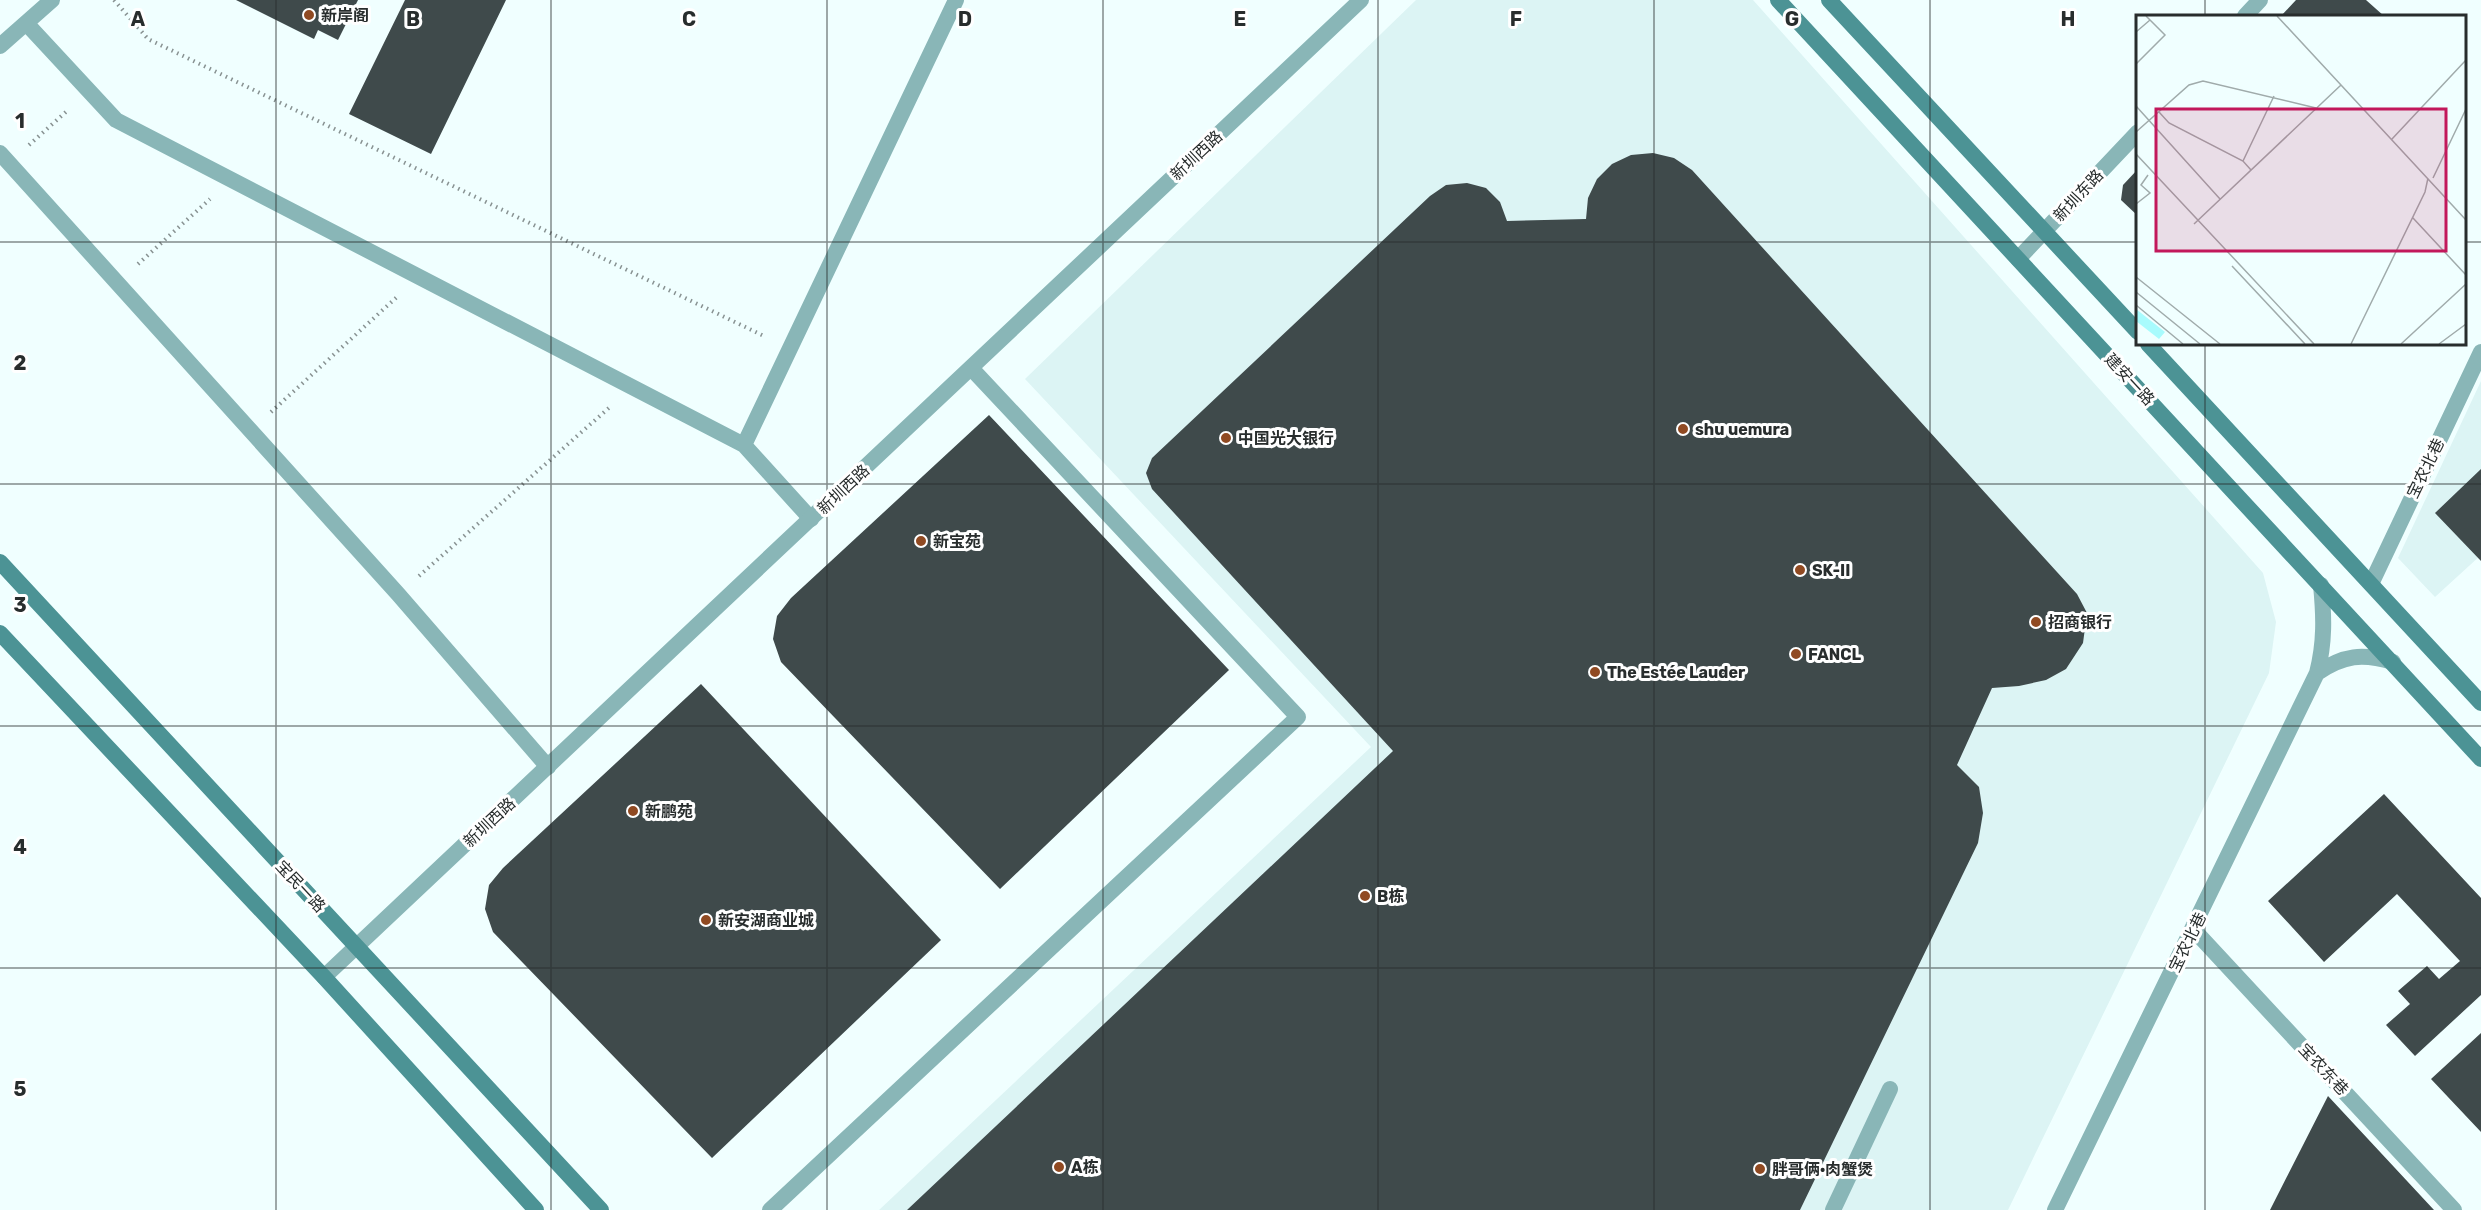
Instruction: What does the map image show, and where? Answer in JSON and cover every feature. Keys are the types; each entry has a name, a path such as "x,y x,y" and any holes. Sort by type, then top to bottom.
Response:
{"main road":[{"name":"建安一路","path":"1778,0 2481,759"},
{"path":"1829,0 2136,330"},
{"path":"2149,345 2481,703"},
{"name":"宝民一路","path":"0,562 601,1210"},
{"path":"0,633 324,977 536,1210"}],"street":[{"path":"0,46 52,0"},
{"path":"744,445 956,0"},
{"name":"新圳西路","path":"324,977 1361,0"},
{"path":"2246,15 2260,0"},
{"path":"26,23 116,120 744,445 811,519"},
{"name":"新圳东路","path":"2018,259 2136,134"},
{"path":"4,158 398,594 548,766"},
{"name":"宝农北巷","path":"2371,584 2481,352"},
{"path":"770,1210 1298,717 971,368"},
{"name":"宝农北巷","path":"2055,1210 2317,673 2323,649 2325,622 2321,585"},
{"path":"2317,673 2335,661 2357,656 2375,657 2392,662"},
{"name":"宝农东巷","path":"2193,929 2454,1210"},
{"path":"1833,1210 1890,1089"}],"path":[{"path":"114,0 148,39 790,349"},
{"path":"4,158 88,91"},
{"path":"118,283 231,180"},
{"path":"251,430 419,278"},
{"path":"398,594 632,387"}],"shaded area":[{"path":"1416,0 1753,0 2263,573 2276,622 2269,673 2008,1210 879,1210 1371,747 1025,379"},
{"path":"2481,381 2481,555 2435,597 2398,558"}],"building":[{"name":"新岸阁","path":"236,0 358,0 338,40 318,30 314,39"},
{"path":"405,0 506,0 431,154 349,114"},
{"path":"2296,0 2366,0 2383,15 2282,15"},
{"path":"1653,153 1674,158 1692,170 2077,594 2087,613 2083,643 2066,669 2046,680 2019,686 1992,688 1957,765 1979,787 1983,813 1978,843 1800,1210 907,1210 1393,751 1152,489 1146,473 1152,458 1430,196 1446,185 1467,183 1486,188 1500,202 1507,221 1586,219 1588,198 1597,179 1612,164 1631,155"},
{"path":"2136,171 2136,214 2121,200 2123,185"},
{"path":"989,415 1229,670 1000,889 781,662 773,639 777,616 791,598"},
{"path":"2481,469 2481,561 2435,513"},
{"name":"新安湖商业城","path":"701,684 941,940 712,1158 493,932 485,909 489,885 503,868"},
{"path":"2384,794 2481,898 2481,995 2415,1056 2386,1025 2410,1004 2398,991 2427,966 2439,979 2460,961 2397,894 2324,962 2268,901"},
{"path":"2481,1033 2481,1132 2431,1079"},
{"path":"2328,1096 2434,1210 2270,1210"}],"place":[{"name":"新岸阁","path":"309,15"},
{"name":"shu uemura","path":"1683,429"},
{"name":"中国光大银行","path":"1226,438"},
{"name":"新宝苑","path":"921,541"},
{"name":"SK-II","path":"1800,570"},
{"name":"招商银行","path":"2036,622"},
{"name":"FANCL","path":"1796,654"},
{"name":"The Estée Lauder","path":"1595,672"},
{"name":"新鹏苑","path":"633,811"},
{"name":"B栋","path":"1365,896"},
{"name":"新安湖商业城","path":"706,920"},
{"name":"A栋","path":"1059,1167"},
{"name":"胖哥俩·肉蟹煲","path":"1760,1169"}]}
